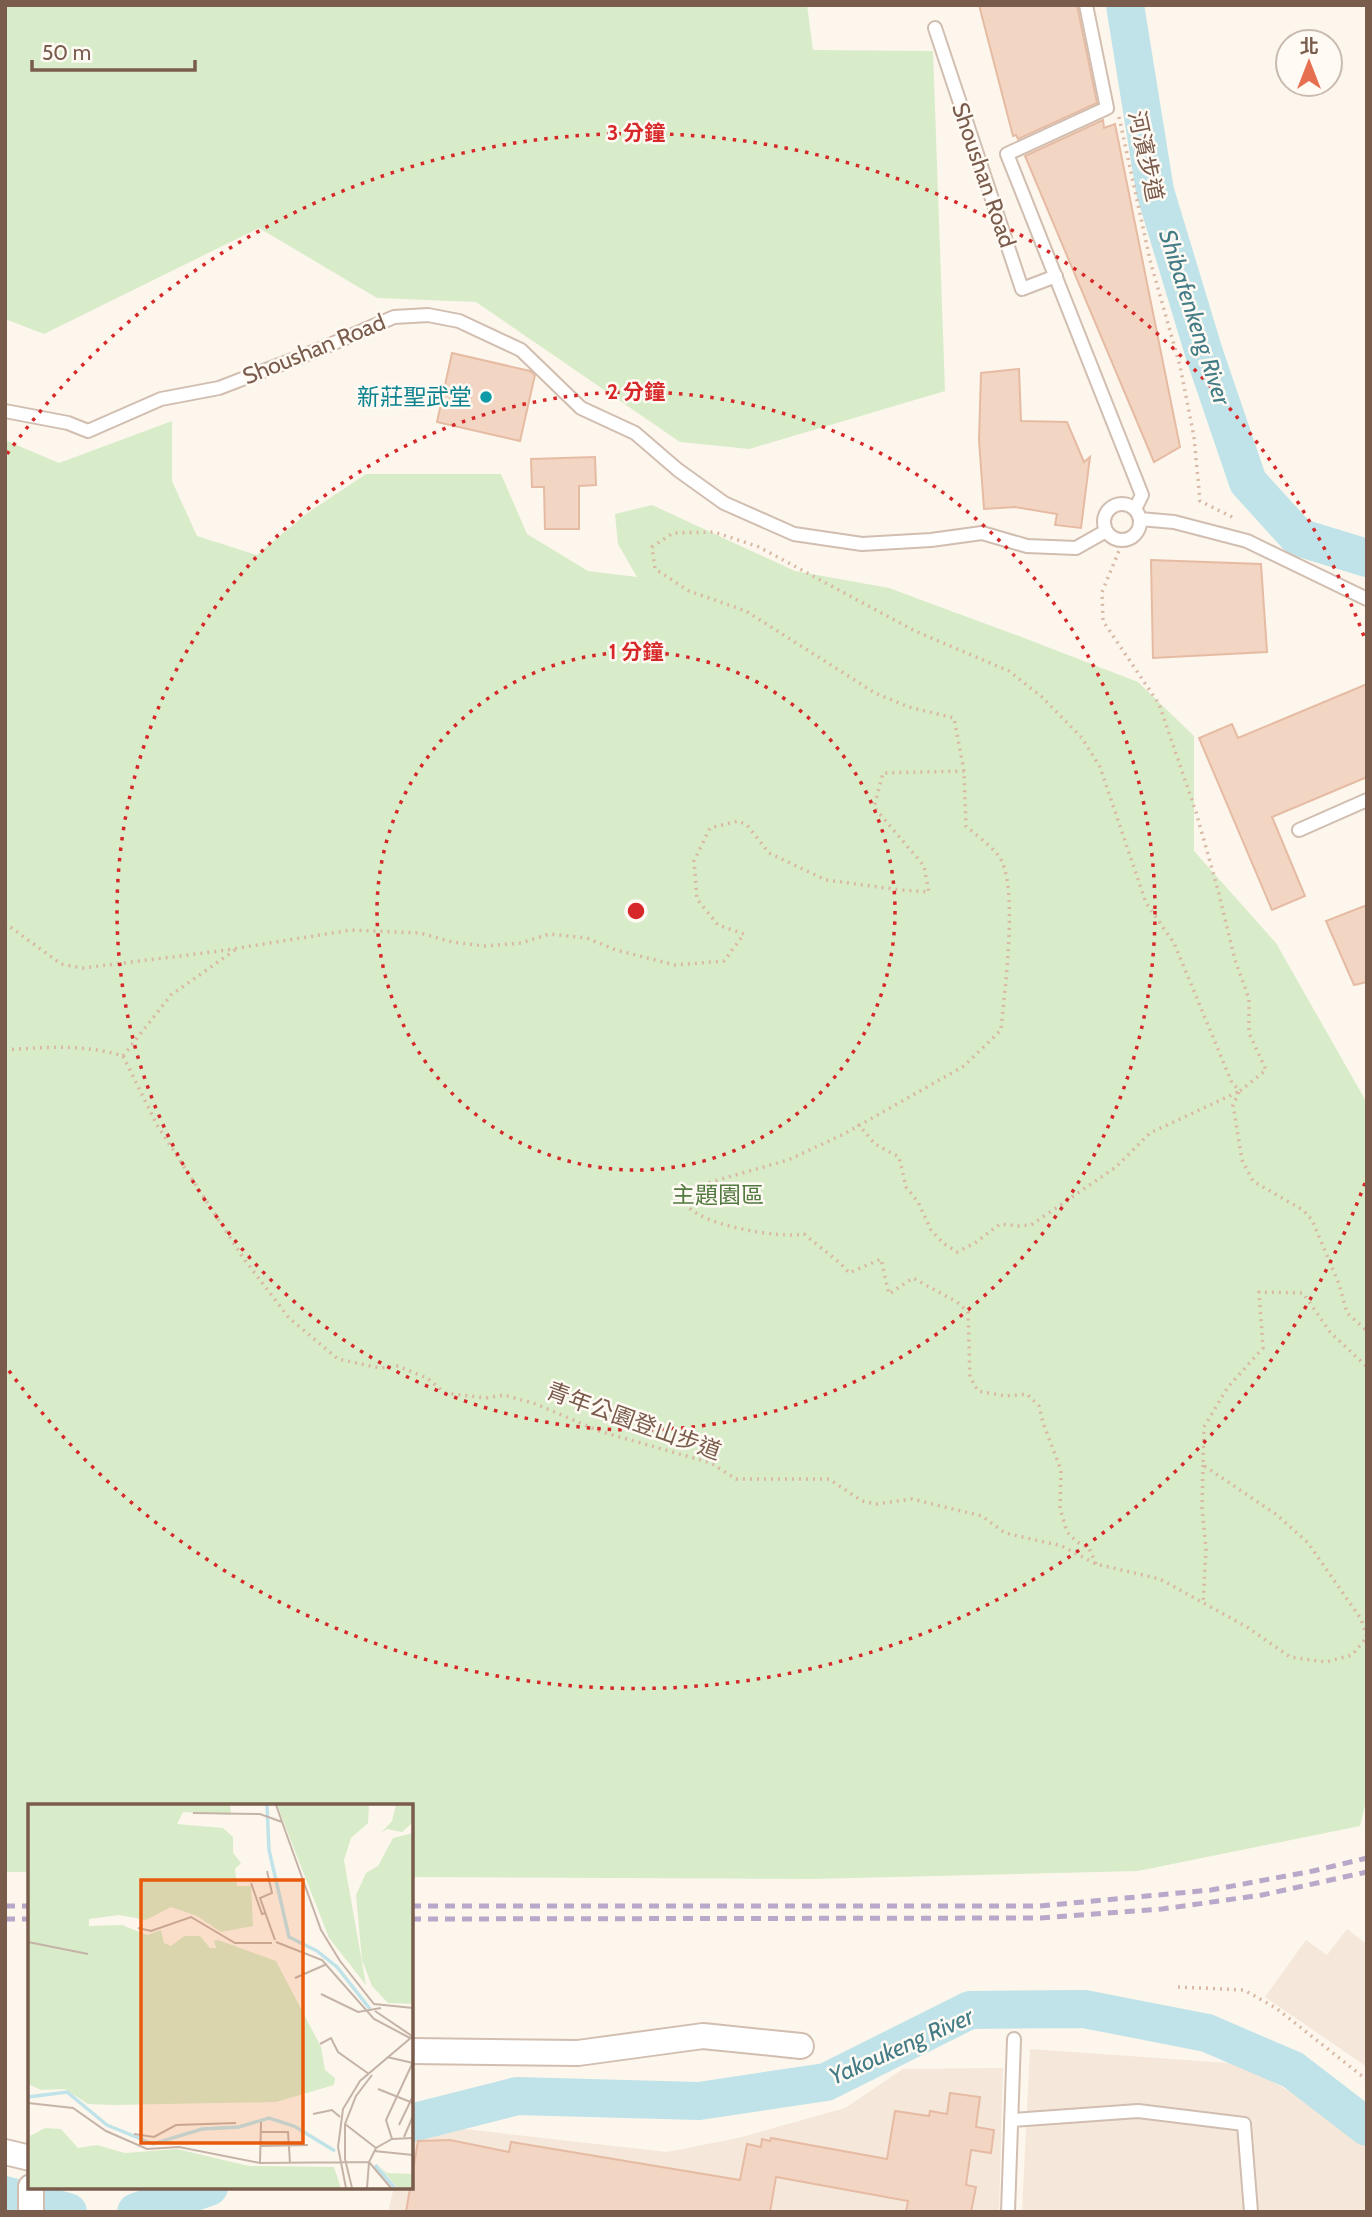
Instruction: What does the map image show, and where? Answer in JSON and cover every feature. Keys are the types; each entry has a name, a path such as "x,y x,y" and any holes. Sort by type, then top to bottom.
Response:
{"street":[{"path":"413,2051 578,2053 703,2036 801,2046"},
{"path":"5,2152 28,2158"}],"lane":[{"name":"Shoushan Road","path":"1086,5 1108,108 1007,154 1142,495 1138,514"},
{"name":"Shoushan Road","path":"935,28 1022,289 1056,276"},
{"name":"Shoushan Road","path":"5,411 68,423 88,431 161,399 219,388 394,317 428,314 459,321 521,350 581,408 635,433 678,470 724,503 794,534 862,544 931,540 982,533 1027,546 1076,548 1105,531"},
{"path":"1138,514 1140,526 1134,536 1123,541 1105,531 1103,520 1108,509 1125,503 1138,514 1247,541 1367,598"},
{"path":"1299,830 1367,800"},
{"path":"1008,2212 1014,2039"},
{"path":"1011,2120 1138,2111 1244,2124 1251,2212"}],"path":[{"name":"河濱步道","path":"1117,108 1150,260 1180,366 1194,437 1200,501 1236,519"},
{"path":"1096,1564 1090,1548 1077,1542 1067,1532 1060,1508 1061,1470 1039,1406 1027,1394 1006,1396 978,1391 970,1377 968,1312 957,1302 913,1278 890,1294 881,1259 849,1273 804,1234 778,1236 721,1224 694,1212 685,1203 683,1191 788,1160 844,1134 964,1066 1001,1030 1009,925 1007,879 999,856 966,826 964,771 954,718 909,706 875,693 746,611 689,591 655,569 652,547 673,533 714,531 759,547 915,631 1009,671 1042,697 1082,738 1100,766 1146,903 1174,943 1232,1083 1240,1091"},
{"path":"858,1124 875,1144 899,1157 906,1187 918,1202 931,1230 943,1243 957,1252 975,1243 1000,1224 1031,1225 1116,1167 1150,1133 1240,1091 1266,1070 1249,1034 1249,999 1234,960 1219,890 1196,812 1159,704 1102,621 1102,592 1123,541"},
{"path":"5,923 61,964 83,968 351,930 420,933 452,942 484,946 521,943 549,934 587,938 616,950 675,965 724,961 744,934 718,925 697,899 694,861 710,828 738,821 747,825 769,853 826,880 929,892 923,866 874,807 883,773 964,771"},
{"path":"5,1050 58,1046 107,1051 123,1056 171,995 238,948"},
{"name":"青年公園登山步道","path":"123,1056 157,1125 244,1259 289,1318 338,1359 380,1368 398,1366 427,1378 445,1393 486,1398 505,1395 536,1404 599,1430 711,1463 736,1479 829,1479 862,1501 876,1504 912,1499 982,1516 1005,1533 1062,1546 1096,1564 1160,1579 1247,1627 1290,1657 1326,1661 1352,1655 1367,1637 1360,1619 1308,1543 1277,1515 1203,1465"},
{"path":"1240,1091 1233,1105 1242,1160 1254,1181 1303,1210 1312,1220 1348,1313 1367,1331"},
{"path":"1203,1604 1206,1549 1202,1508 1204,1427 1228,1387 1263,1348 1259,1292 1303,1293 1330,1332 1367,1367"},
{"path":"1178,1987 1244,1990 1276,2008 1367,2080"}],"shaded area":[{"path":"1347,1929 1367,1944 1367,2067 1265,1997 1306,1940 1327,1955"},
{"path":"1030,2049 1243,2064 1367,2137 1367,2212 1022,2212"},
{"path":"1003,2068 999,2212 388,2212 394,2189 413,2189 413,2123 667,2152 738,2138 845,2108 903,2069"}],"green space":[{"path":"5,5 807,5 813,50 933,51 945,391 749,449 680,442 476,302 377,298 259,228 44,334 5,319"},
{"name":"主題園區","path":"172,421 172,481 197,536 257,555 306,514 366,474 501,474 527,534 588,571 637,577 618,544 615,514 652,505 795,571 889,588 1138,682 1194,736 1194,851 1276,943 1367,1103 1367,1797 1360,1826 1138,1871 812,1879 413,1877 413,1804 28,1804 28,1872 5,1872 5,440 59,463"}],"building":[{"path":"979,5 1077,5 1097,103 1018,139 1016,135 1013,136"},
{"path":"1103,120 1104,128 1115,124 1180,447 1154,462 1025,156"},
{"name":"新莊聖武堂","path":"452,353 530,371 535,375 520,441 437,422"},
{"path":"1019,369 1021,421 1067,422 1084,462 1090,457 1081,528 1055,525 1057,514 1015,507 984,509 979,440 981,373"},
{"path":"595,457 596,485 579,486 579,529 545,529 544,487 532,487 531,459"},
{"path":"1151,560 1261,564 1267,652 1153,658"},
{"path":"1367,684 1367,777 1272,817 1305,896 1272,910 1199,738 1232,724 1238,738"},
{"path":"1367,905 1367,982 1354,985 1326,921"},
{"path":"950,2093 980,2097 976,2127 994,2130 991,2153 971,2150 966,2185 976,2187 971,2212 906,2212 908,2201 776,2177 770,2212 406,2212 410,2189 413,2189 418,2141 450,2140 509,2152 511,2142 740,2180 747,2144 761,2147 762,2139 770,2141 771,2138 887,2159 895,2111 929,2116 930,2111 947,2114"}],"waterway":[{"name":"Shibafenkeng River","path":"1125,5 1155,191 1204,353 1248,482 1298,537 1367,558"},
{"name":"Yakoukeng River","path":"413,2122 517,2096 699,2101 826,2082 970,2010 1084,2009 1207,2033 1293,2070 1367,2127"},
{"name":"Yakoukeng River","path":"136,2212 203,2189"},
{"name":"Yakoukeng River","path":"5,2195 68,2212"}],"railway":[{"path":"413,1906 1040,1906 1211,1890 1367,1858"},
{"path":"413,1919 1041,1918 1162,1909 1262,1895 1367,1872"},
{"path":"5,1906 28,1906"},
{"path":"5,1919 28,1919"}],"place":[{"name":"新莊聖武堂","path":"486,397"}]}
